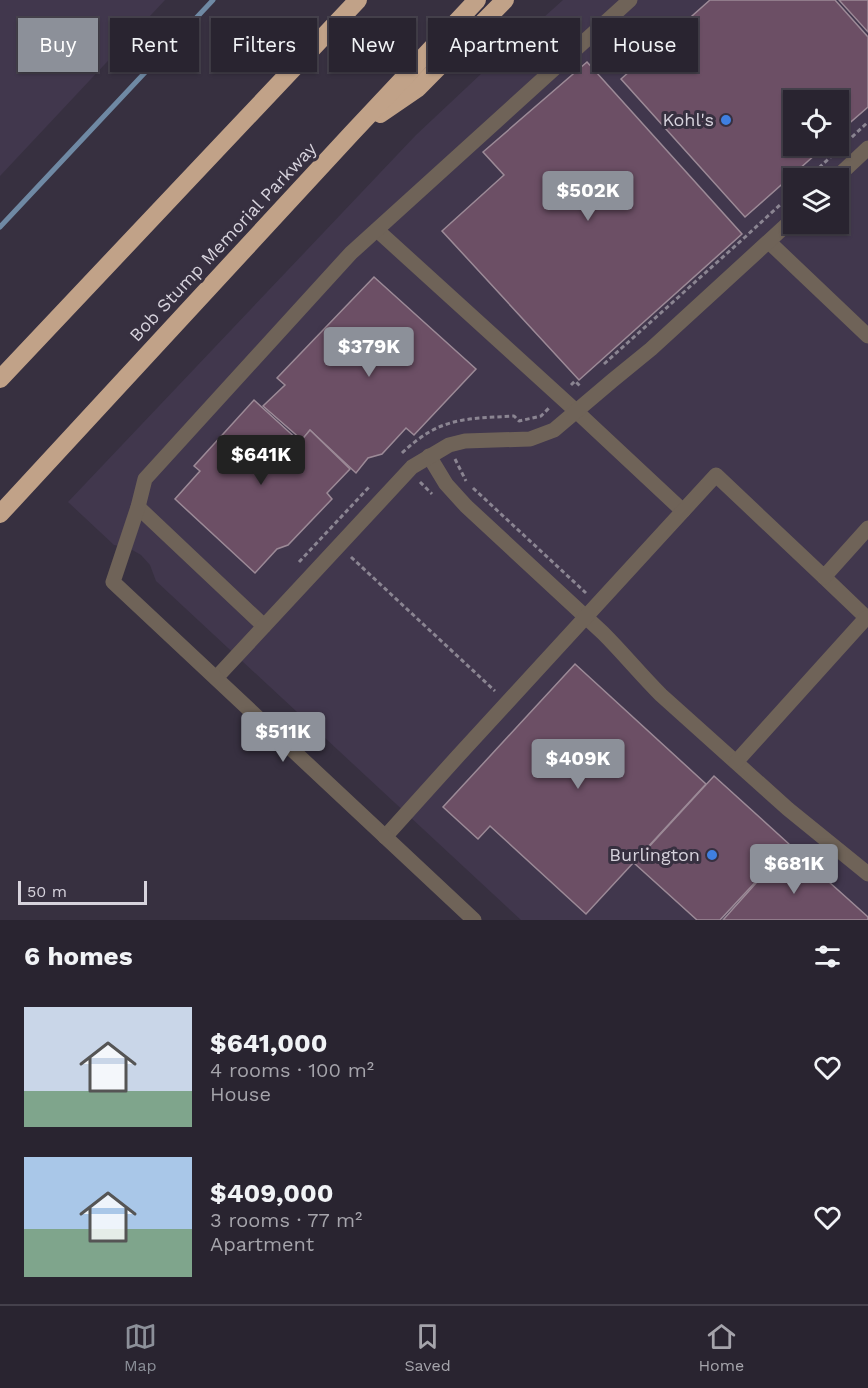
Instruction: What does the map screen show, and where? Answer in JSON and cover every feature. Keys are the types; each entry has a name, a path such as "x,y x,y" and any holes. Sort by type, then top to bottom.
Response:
{"highway":[{"path":"323,38 347,0"},
{"path":"0,379 358,0"},
{"name":"Bob Stump Memorial Parkway","path":"0,514 477,0"},
{"path":"352,133 418,88 505,0"}],"street":[{"path":"474,920 113,582 145,479 351,253 630,0"},
{"path":"847,168 868,148"},
{"path":"216,678 412,467 449,445 465,441 530,439 554,430 651,350 783,229"},
{"path":"377,230 683,511"},
{"path":"769,242 868,336"},
{"path":"429,456 446,484 466,506 612,642 641,676 788,809 868,874"},
{"path":"385,837 716,475 867,619 736,762"},
{"path":"138,507 264,627"},
{"path":"824,577 863,545 868,528"}],"path":[{"path":"819,168 868,122"},
{"path":"597,371 783,202"},
{"path":"567,388 574,381 580,386 588,378"},
{"path":"455,459 467,482 586,593"},
{"path":"348,553 495,691"}],"shaded area":[{"path":"0,0 165,0 148,18 110,18 110,59 98,71 98,18 18,18 18,72 98,72 0,176"},
{"path":"563,0 868,0 868,920 521,920 156,581 150,565 141,555 129,548 114,545 68,502 416,135 483,72 580,72 580,18 543,18"}],"building":[{"name":"Kohl's","path":"710,0 835,0 868,37 868,107 849,123 849,90 783,90 783,156 814,156 800,168 783,168 783,183 745,217 621,79 629,72 698,72 698,18 690,18"},
{"path":"839,0 868,0 868,32"},
{"path":"587,62 592,68 592,72 596,72 742,234 579,380 442,231 504,175 483,152 575,72 580,72 580,68"},
{"path":"374,277 476,369 414,435 406,428 382,454 368,458 356,473 310,430 302,440 263,406 285,385 277,378"},
{"path":"254,400 300,442 310,430 350,469 327,493 332,499 288,545 277,549 255,573 175,499 200,471 194,466"},
{"path":"575,664 706,784 586,914 490,826 478,839 443,807"},
{"name":"Burlington","path":"714,776 789,846 720,920 697,920 634,863"},
{"path":"789,846 868,917 868,920 723,920"}],"waterway":[{"path":"0,227 213,0"}],"place":[{"name":"Kohl's","path":"726,120"},
{"name":"Burlington","path":"712,855"}]}
